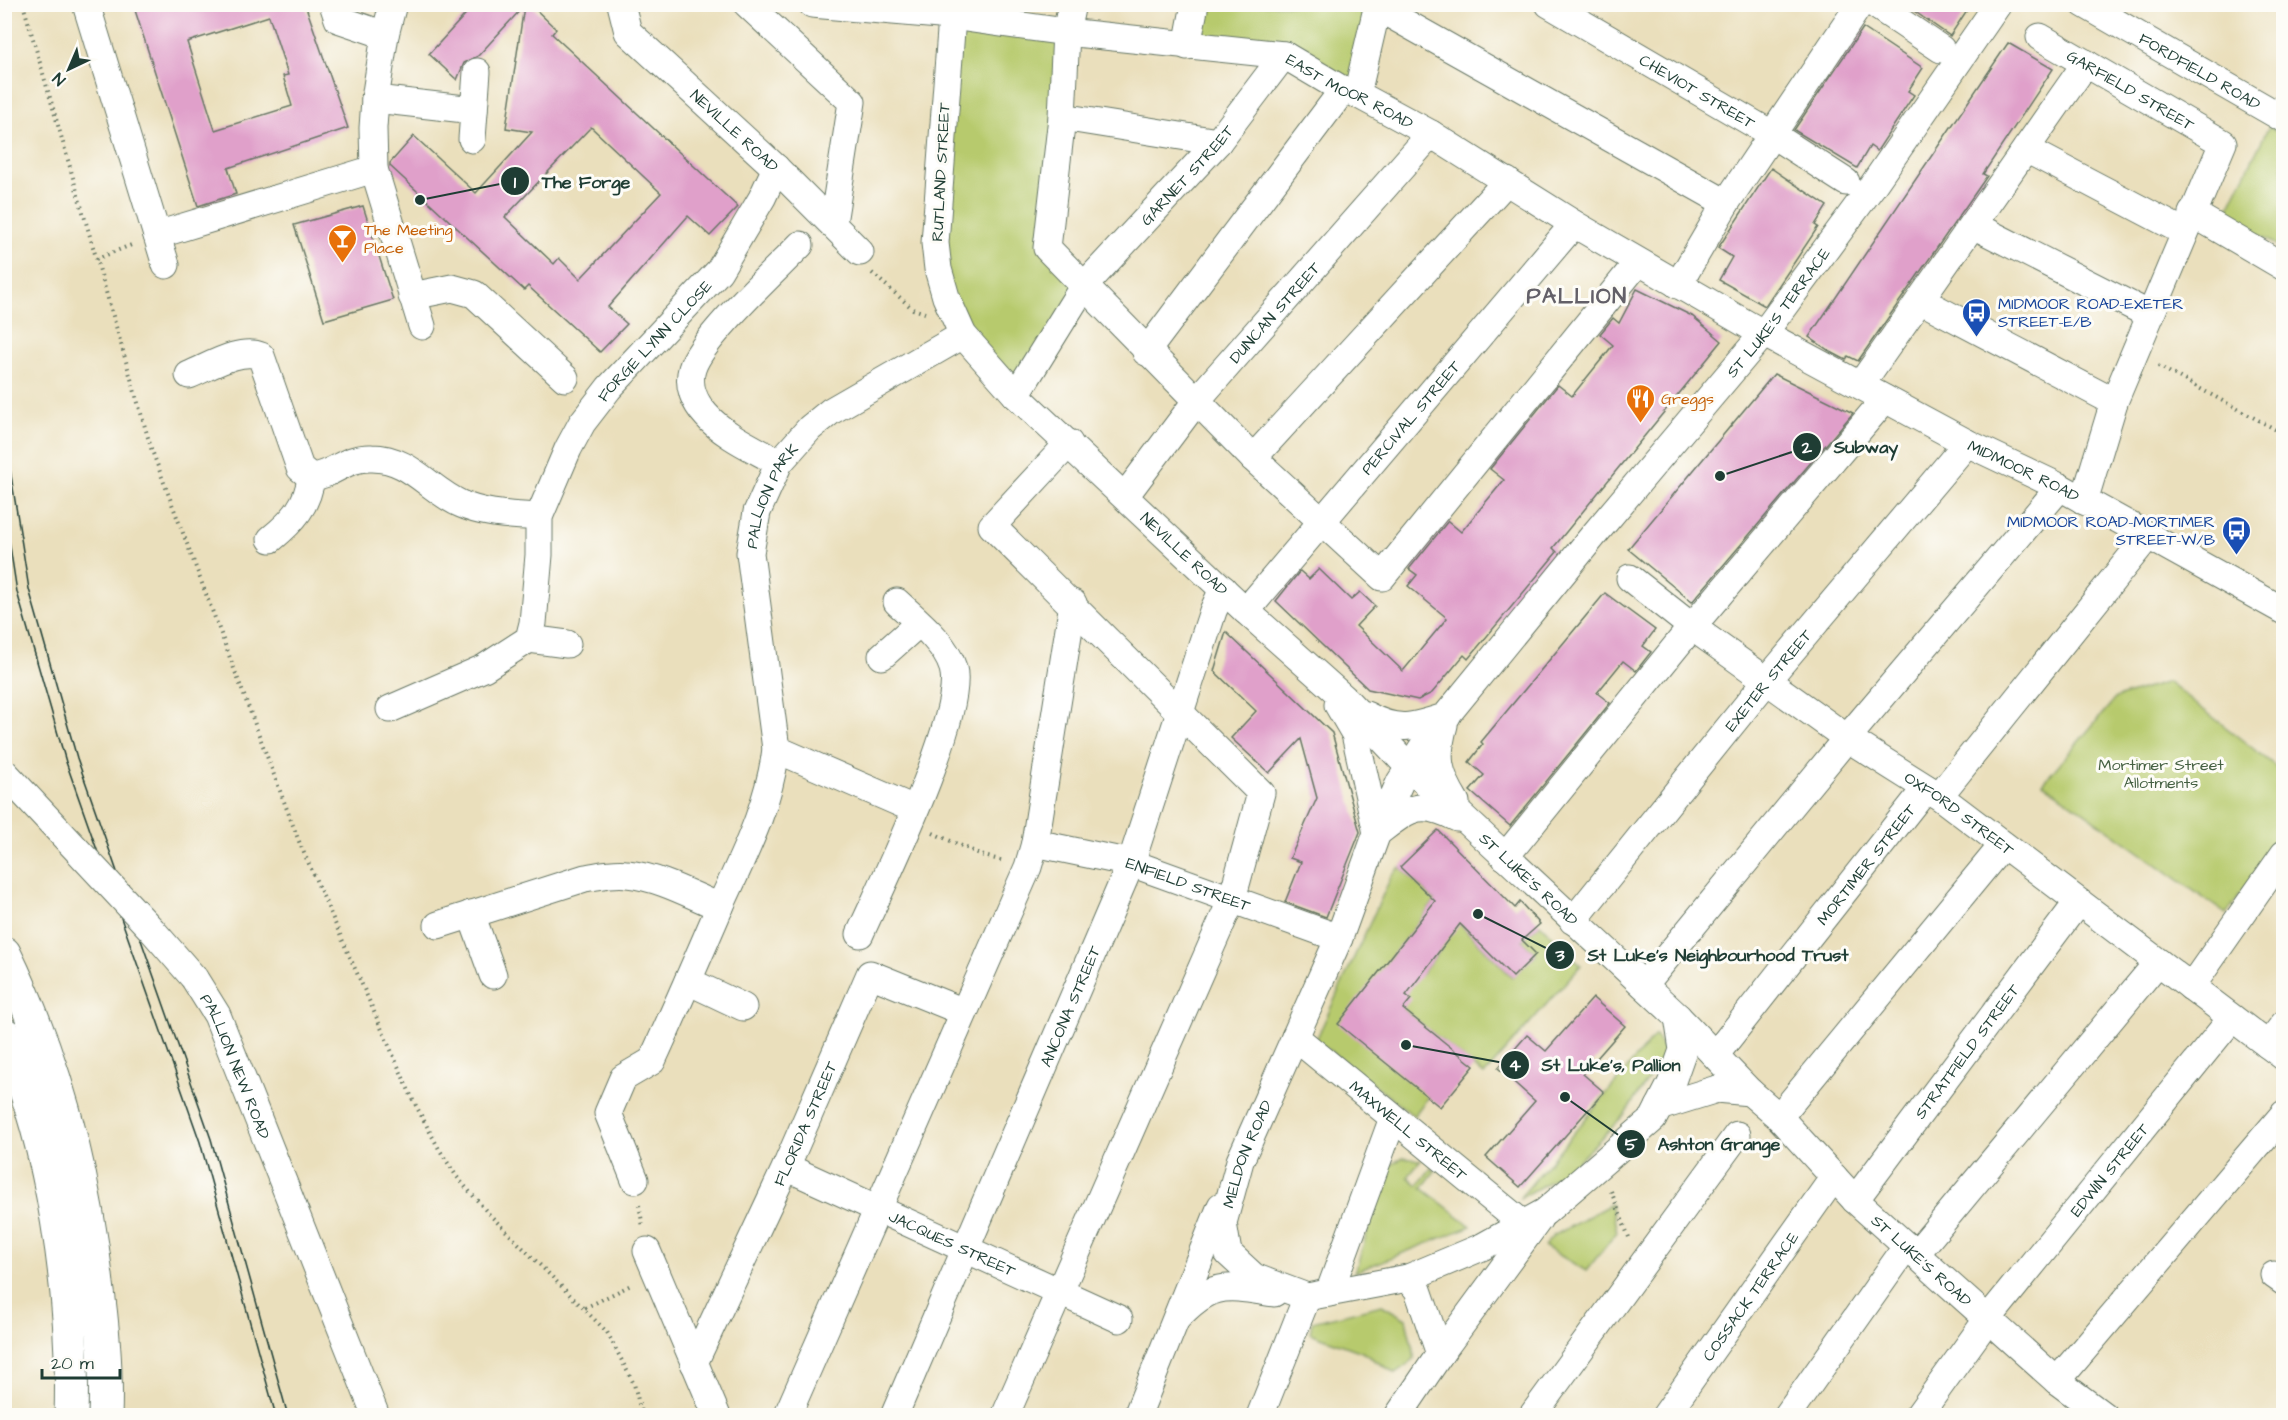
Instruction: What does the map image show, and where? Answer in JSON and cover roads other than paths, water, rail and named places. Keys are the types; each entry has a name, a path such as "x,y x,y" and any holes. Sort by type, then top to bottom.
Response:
{"highway":[{"path":"4,953 26,998 64,1105 82,1181 103,1330 105,1416"},
{"path":"4,1034 33,1116 53,1201 65,1290 72,1386 71,1416"}],"street":[{"path":"86,4 166,265"},
{"path":"333,4 338,19 385,35"},
{"path":"393,4 385,35 375,99 374,169 422,326"},
{"name":"NEVILLE ROAD","path":"621,4 628,32 776,168 860,252"},
{"path":"747,4 852,102 833,223"},
{"name":"EAST MOOR ROAD","path":"812,4 952,10 1066,32 1284,55 1431,134 1574,224 1764,333"},
{"path":"1072,4 1066,32 1062,117 1047,248 1146,352 1253,458 1382,577 1638,262"},
{"path":"1187,46 1196,4"},
{"name":"CHEVIOT STREET","path":"1549,4 1773,135 1845,182"},
{"path":"1678,285 1726,203 1860,4"},
{"path":"1874,4 1941,49"},
{"name":"ST LUKE'S TERRACE","path":"1447,716 1593,536 1764,333 1877,178 1998,4"},
{"name":"FORDFIELD ROAD","path":"2084,4 2283,119"},
{"path":"1146,352 1350,92 1377,6 1726,203"},
{"name":"RUTLAND STREET","path":"952,10 935,243 938,269 958,327"},
{"name":"GARFIELD STREET","path":"2040,36 2223,143 2188,223"},
{"name":"GARNET STREET","path":"1016,395 1083,287 1218,142 1284,55"},
{"path":"1861,384 2086,63"},
{"path":"472,139 477,72"},
{"path":"375,99 474,110"},
{"path":"1062,117 1218,142"},
{"name":"DUNCAN STREET","path":"1125,496 1197,400 1431,134"},
{"path":"2026,149 2283,267"},
{"name":"FORGE LYNN CLOSE","path":"529,639 538,565 539,517 582,423 635,359 719,271 762,198 776,168"},
{"path":"157,235 374,169"},
{"path":"1253,458 1507,180"},
{"path":"2084,501 2115,402 2188,223"},
{"name":"PERCIVAL STREET","path":"1246,611 1574,224"},
{"path":"1973,225 2150,315"},
{"path":"779,463 707,417 696,402 691,385 692,369 710,339 800,244"},
{"path":"412,296 452,288 474,294 565,378"},
{"path":"1920,300 2115,402"},
{"name":"NEVILLE ROAD","path":"958,327 1016,395 1246,611 1358,711 1410,767"},
{"name":"PALLION PARK","path":"635,1180 608,1113 623,1078 652,1061 744,857 766,801 776,749 750,553 757,512 779,463 810,428 831,411 958,327"},
{"name":"MIDMOOR ROAD","path":"1764,333 1967,443 2060,487 2283,611"},
{"path":"189,375 238,355 254,352 261,356 300,468 311,477 321,476 350,459 387,459 421,476 460,504 498,513 539,517"},
{"path":"1505,858 1692,627 1885,399"},
{"path":"1005,1416 1232,899 1261,793 992,526 1069,443"},
{"name":"EXETER STREET","path":"1573,921 1768,679 1967,443"},
{"path":"271,539 287,526 304,506 309,495 311,477"},
{"path":"1644,985 1847,738 2060,487"},
{"name":"MORTIMER STREET","path":"1716,1054 1932,792 2148,536"},
{"name":"OXFORD STREET","path":"1630,578 1692,627 1768,679 1847,738 1932,792 2276,1051"},
{"name":"ANCONA STREET","path":"894,1416 1131,863 1182,713 1213,611 1223,589"},
{"path":"860,934 912,816 950,717 955,688 952,668 942,648 897,602"},
{"path":"787,1416 1031,855 1072,603"},
{"path":"882,656 919,623"},
{"path":"390,710 484,668 529,639 567,644"},
{"path":"1317,674 1355,734 1377,833 1415,807 1425,806 1436,808 1473,826"},
{"path":"1358,711 1384,725 1395,727 1411,727 1447,716 1437,760 1454,799 1473,826"},
{"name":"MELDON ROAD","path":"1318,1295 1254,1276 1228,1252 1223,1223 1240,1161 1339,938 1390,801 1410,767 1447,716"},
{"path":"776,749 912,816"},
{"name":"ST LUKE'S ROAD","path":"1410,767 1678,1017 1750,1092 1779,1117 1855,1200 2056,1381 2104,1416"},
{"name":"PALLION NEW ROAD","path":"4,772 152,930 194,978 217,1015 376,1416"},
{"path":"1779,1117 2003,845"},
{"path":"2191,987 2283,854"},
{"name":"ENFIELD STREET","path":"1031,855 1131,863 1339,938"},
{"path":"438,925 585,878 610,874 627,874 653,880 720,907"},
{"name":"STRATFIELD STREET","path":"1855,1200 2078,902"},
{"path":"471,914 492,975"},
{"path":"1787,1416 1911,1250 2158,962"},
{"name":"FLORIDA STREET","path":"694,1363 786,1167 870,974 964,1012"},
{"path":"688,981 743,1007"},
{"path":"1174,1321 1192,1302 1217,1287 1318,1295 1408,1278 1482,1247 1534,1218 1601,1165 1653,1119 1671,1084 1683,1050 1678,1017"},
{"name":"EDWIN STREET","path":"1918,1416 1987,1320 2232,1018"},
{"path":"2276,1051 2283,1023"},
{"name":"MAXWELL STREET","path":"1295,1037 1393,1118 1534,1218"},
{"path":"1659,1107 1717,1089 1750,1092"},
{"path":"2056,1381 2283,1114"},
{"path":"1260,1416 1318,1295 1393,1118"},
{"path":"1532,1416 1737,1136"},
{"path":"1145,1412 1174,1321 1240,1161"},
{"name":"JACQUES STREET","path":"786,1167 1119,1319"},
{"name":"COSSACK TERRACE","path":"1665,1416 1834,1177"},
{"path":"1398,1416 1534,1218"},
{"path":"652,1262 717,1416"},
{"path":"1408,1278 1418,1290 1440,1354"}],"tram line":[{"path":"4,431 29,589 77,758 211,1139 288,1416"},
{"path":"4,507 17,592 66,762 200,1142 276,1416"}],"place":[{"name":"The Forge","path":"420,200"},
{"name":"The Meeting Place","path":"343,264"},
{"name":"MIDMOOR ROAD-EXETER STREET-E/B","path":"1977,338"},
{"name":"Greggs","path":"1640,424"},
{"name":"Subway","path":"1720,476"},
{"name":"MIDMOOR ROAD-MORTIMER STREET-W/B","path":"2236,556"},
{"name":"St Luke's Neighbourhood Trust","path":"1478,914"},
{"name":"St Luke's, Pallion","path":"1406,1045"},
{"name":"Ashton Grange","path":"1565,1097"}],"district":[{"name":"PALLION","path":"1577,295"}],"park label":[{"name":"Mortimer Street Allotments","path":"2161,773"}]}
